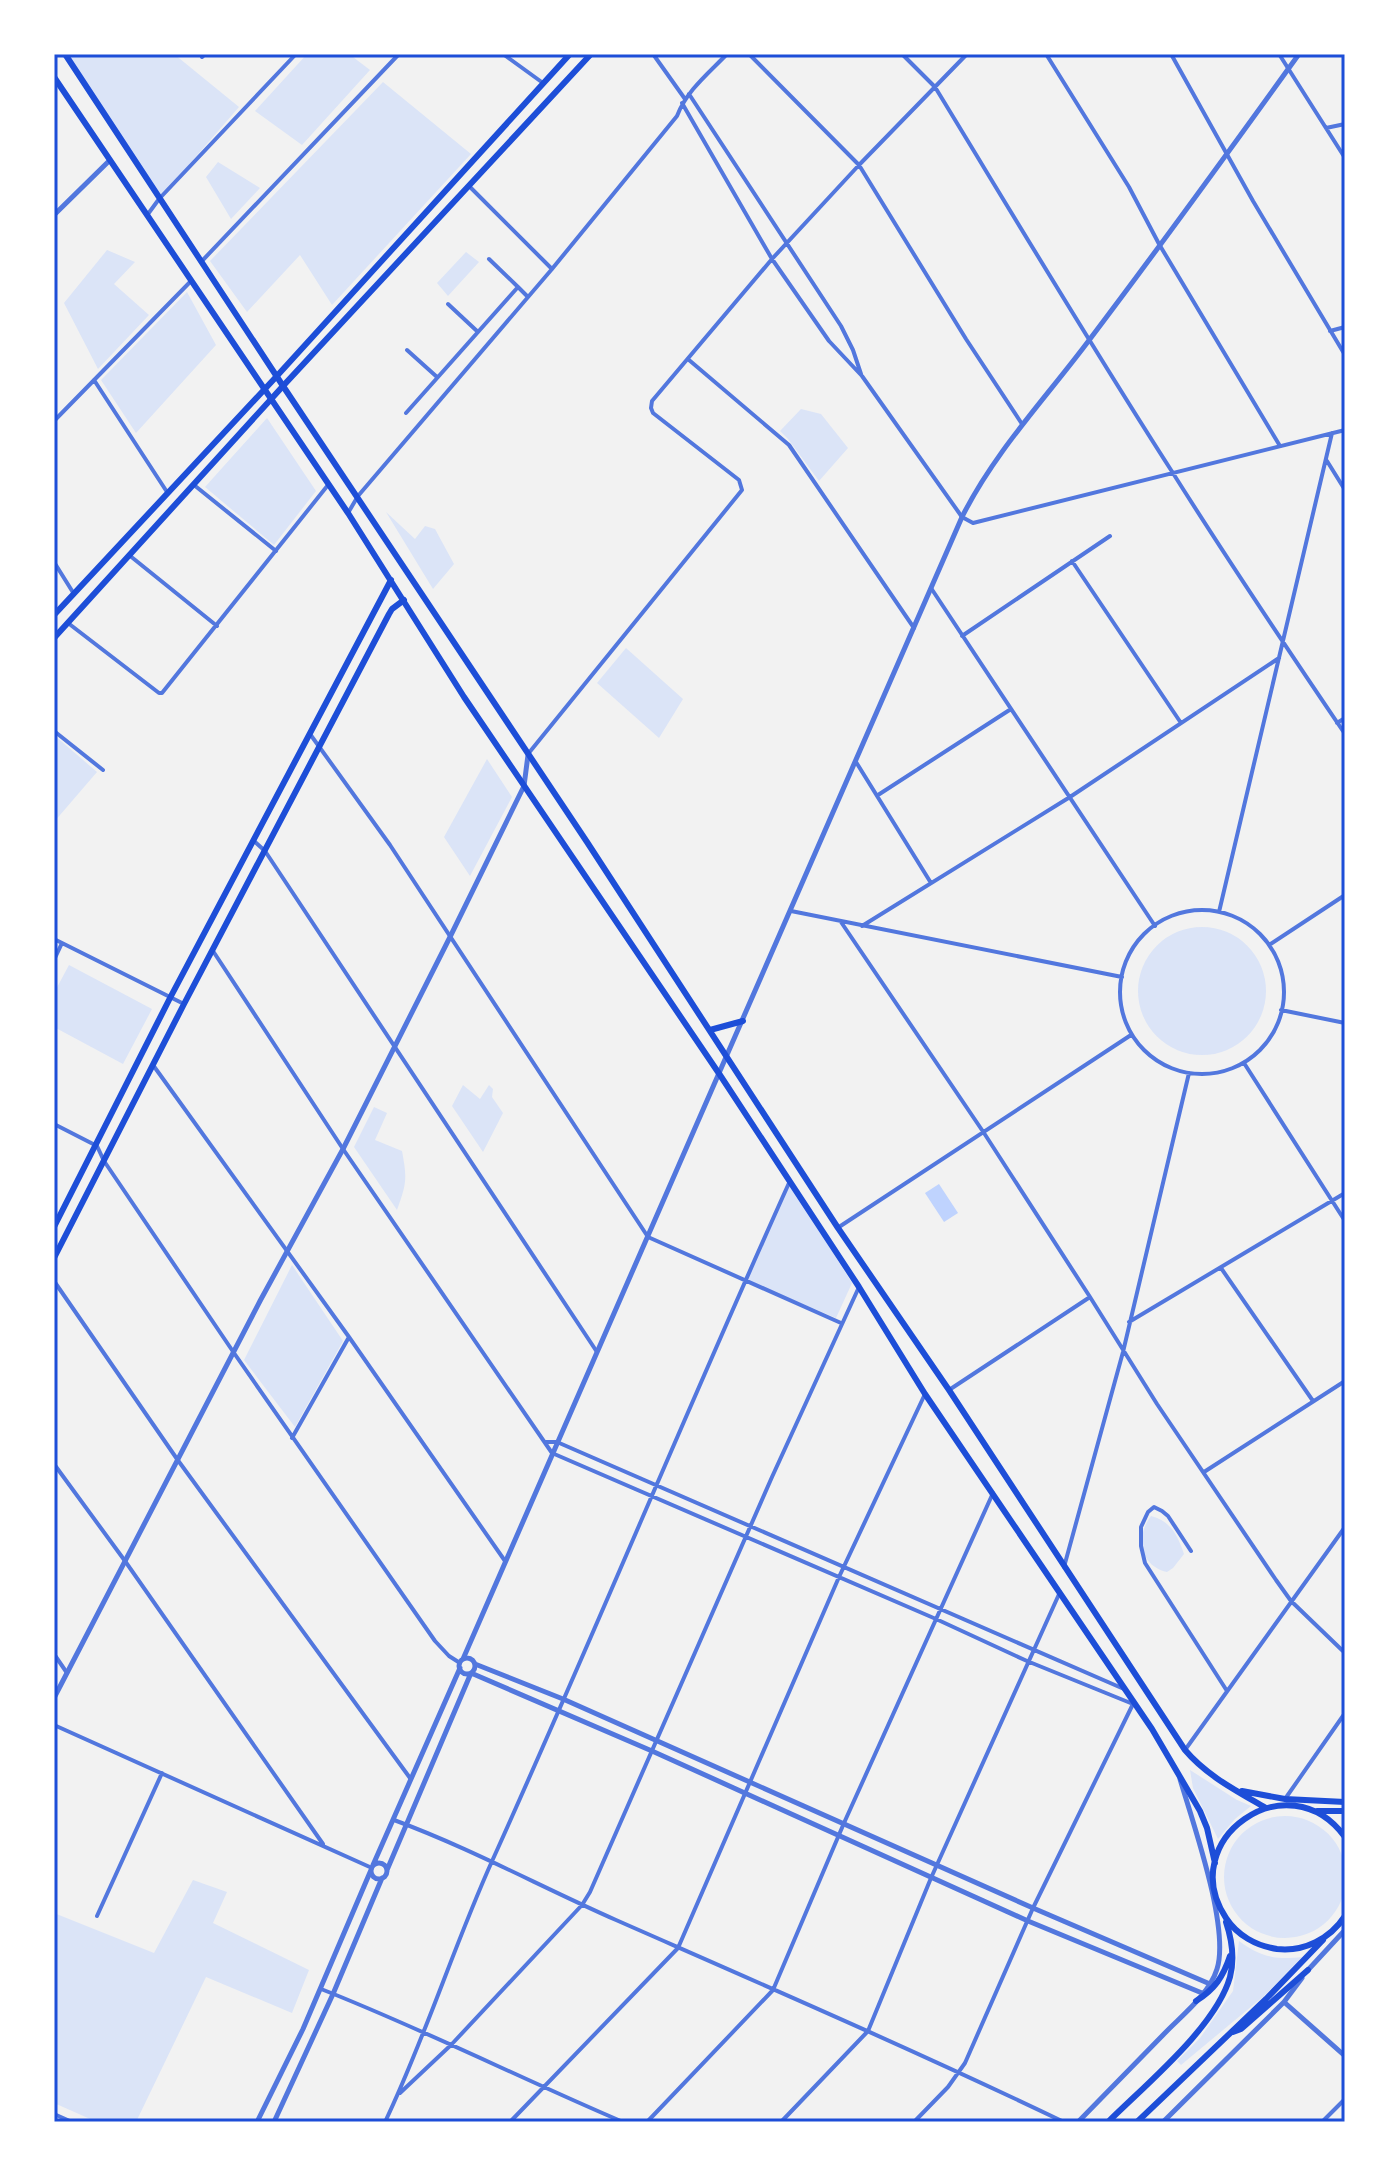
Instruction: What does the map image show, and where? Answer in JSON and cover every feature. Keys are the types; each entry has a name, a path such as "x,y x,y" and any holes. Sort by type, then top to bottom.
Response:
{"main road":[{"path":"65,54 1185,1750 1197,1764 1266,1808"},
{"path":"54,615 570,54"},
{"path":"54,638 591,54"},
{"path":"54,77 348,513 464,697 720,1075 925,1394 1152,1729 1207,1828 1215,1863 1215,1890 1231,1939 1230,1977 1218,2006 1196,2035 1108,2122"},
{"path":"54,1227 170,998 391,580"},
{"path":"54,1258 392,609 404,600"},
{"path":"710,1030 743,1021"},
{"path":"1234,1789 1285,1799 1345,1802"},
{"path":"1215,1863 1221,1844 1233,1828 1248,1816 1266,1808 1290,1805 1314,1811 1345,1811"},
{"path":"1314,1811 1330,1821 1345,1837"},
{"path":"1224,1915 1248,1939 1272,1948 1306,1946 1329,1934"},
{"path":"1137,2122 1266,1999 1344,1919"},
{"path":"1196,2001 1211,1992 1220,1981 1232,1949"},
{"path":"1226,2036 1241,2029 1308,1970"}],"street":[{"path":"148,214 296,54"},
{"path":"201,262 399,54"},
{"path":"503,54 543,83"},
{"path":"653,54 841,326 862,376"},
{"path":"348,513 358,496 552,269 677,116 685,98 727,54"},
{"path":"749,54 859,165 1022,424"},
{"path":"902,54 935,87 1171,472 1345,734"},
{"path":"54,1698 287,1250 343,1149 450,937 524,786 528,754 742,490 739,480 653,413 652,401 772,259 967,54"},
{"path":"1046,54 1129,187 1159,244 1280,446"},
{"path":"1171,54 1253,201 1345,355"},
{"path":"1279,54 1345,158"},
{"path":"257,2122 321,1989 410,1778 976,489 1299,54"},
{"path":"685,98 772,259 829,341 862,376 962,517 973,523 1345,430"},
{"path":"1326,128 1345,124"},
{"path":"54,215 110,160"},
{"path":"469,186 552,269"},
{"path":"489,259 528,297"},
{"path":"54,421 191,281"},
{"path":"406,413 518,287"},
{"path":"448,304 478,332"},
{"path":"1330,331 1345,327"},
{"path":"407,350 437,377"},
{"path":"688,359 789,445 914,628"},
{"path":"94,380 168,492"},
{"path":"1219,912 1332,433"},
{"path":"1327,461 1345,490"},
{"path":"194,485 276,551"},
{"path":"68,623 162,693 328,485"},
{"path":"962,636 1110,536"},
{"path":"129,555 217,626"},
{"path":"1072,561 1181,723"},
{"path":"54,562 74,594"},
{"path":"931,588 1155,926"},
{"path":"862,926 1070,797 1279,658"},
{"path":"878,795 1011,709"},
{"path":"1337,723 1345,718"},
{"path":"54,731 103,770"},
{"path":"310,734 390,845 648,1237 841,1323"},
{"path":"856,762 931,883"},
{"path":"254,841 265,851 597,1352"},
{"path":"1269,945 1345,895"},
{"path":"1199,910 1219,912 1253,928 1269,945 1283,979 1284,1000 1277,1025 1263,1046 1244,1063 1217,1073 1189,1073 1164,1065 1131,1035 1122,1009 1122,977 1132,950 1155,926 1180,913 1199,910"},
{"path":"791,911 1122,977"},
{"path":"841,922 984,1133 1123,1352 1291,1601 1345,1653"},
{"path":"54,939 184,1004"},
{"path":"54,960 62,943"},
{"path":"213,951 343,1149 552,1453 1027,1661 1133,1704 1033,1908 960,2072 914,2122"},
{"path":"1281,1010 1345,1023"},
{"path":"838,1228 1131,1035"},
{"path":"1244,1063 1345,1221"},
{"path":"153,1065 349,1337 505,1561"},
{"path":"1064,1567 1123,1352 1189,1073"},
{"path":"54,1124 97,1146 104,1161 292,1438 435,1641 449,1656 461,1663 464,1673 471,1673 559,1709 1028,1921 1202,1993"},
{"path":"385,2122 425,2033 435,1999 492,1861 789,1183"},
{"path":"1129,1322 1345,1193"},
{"path":"1221,1267 1313,1401"},
{"path":"54,1281 177,1459 410,1778"},
{"path":"398,2095 451,2045 582,1905 859,1287"},
{"path":"949,1390 1090,1297"},
{"path":"292,1438 349,1337"},
{"path":"1204,1472 1345,1381"},
{"path":"510,2122 678,1948 839,1577 925,1394"},
{"path":"545,1442 557,1442 658,1485 1125,1690"},
{"path":"54,1464 323,1844"},
{"path":"647,2122 773,1990 838,1836 993,1493"},
{"path":"1191,1551 1166,1514 1154,1507 1148,1512 1140,1537 1145,1563 1227,1691"},
{"path":"1185,1750 1345,1527"},
{"path":"781,2122 868,2031 936,1865 1060,1592"},
{"path":"54,1654 67,1673"},
{"path":"461,1663 470,1658 475,1664 563,1699 1210,1984"},
{"path":"274,2122 382,1878 386,1875 475,1664"},
{"path":"1285,1799 1345,1713"},
{"path":"54,1725 372,1868"},
{"path":"1078,2122 1196,2001 1216,1973 1219,1958 1216,1914 1177,1771"},
{"path":"97,1916 162,1773"},
{"path":"394,1820 492,1861 582,1905 960,2072 1064,2122"},
{"path":"372,1868 381,1863 387,1870"},
{"path":"372,1868 374,1877 382,1878"},
{"path":"1163,2122 1284,2002 1345,1930"},
{"path":"321,1989 623,2122"},
{"path":"1284,2002 1345,2056"},
{"path":"1322,2122 1345,2099"},
{"path":"54,2114 72,2122"}],"shaded area":[{"path":"65,54 174,54 239,107 159,199"},
{"path":"307,54 349,54 370,70 302,145 255,111"},
{"path":"383,82 471,154 332,305 300,255 247,312 210,261"},
{"path":"218,162 260,188 231,219 206,177"},
{"path":"107,250 135,262 114,284 149,315 98,369 64,303"},
{"path":"466,252 479,262 448,296 437,283"},
{"path":"187,292 216,345 136,433 101,380"},
{"path":"801,409 821,414 848,448 819,481 780,431"},
{"path":"267,418 316,491 274,545 205,487"},
{"path":"386,512 415,539 425,526 435,529 454,564 433,589"},
{"path":"626,648 683,699 659,738 597,683"},
{"path":"54,735 97,772 54,822"},
{"path":"487,759 512,797 470,876 444,837"},
{"path":"1202,927 1226,932 1247,946 1261,967 1266,991 1261,1015 1247,1036 1226,1050 1202,1055 1178,1050 1157,1036 1143,1015 1138,991 1143,967 1157,946 1178,932"},
{"path":"69,965 152,1009 123,1064 54,1027 54,993"},
{"path":"463,1085 480,1099 489,1085 493,1089 492,1097 503,1113 483,1152 452,1106"},
{"path":"374,1107 387,1113 375,1140 402,1151 405,1180 397,1210 354,1147"},
{"path":"789,1183 852,1283 836,1318 746,1280"},
{"path":"292,1265 343,1341 295,1427 244,1360"},
{"path":"1151,1516 1173,1530 1184,1554 1167,1572 1151,1564 1143,1550 1143,1533"},
{"path":"1190,1770 1251,1806 1218,1839 1193,1788"},
{"path":"1285,1816 1308,1821 1328,1834 1341,1854 1346,1877 1341,1900 1328,1920 1308,1933 1285,1938 1262,1933 1242,1920 1229,1900 1224,1877 1229,1854 1242,1834 1262,1821"},
{"path":"193,1880 227,1892 213,1923 309,1970 292,2013 206,1977 136,2122 97,2122 54,2103 54,1913 154,1953"},
{"path":"1239,1941 1269,1956 1302,1957 1264,1996 1181,2065 1177,2061 1200,2038 1233,1991"}],"water":[{"path":"939,1184 958,1213 944,1222 925,1193"}]}
